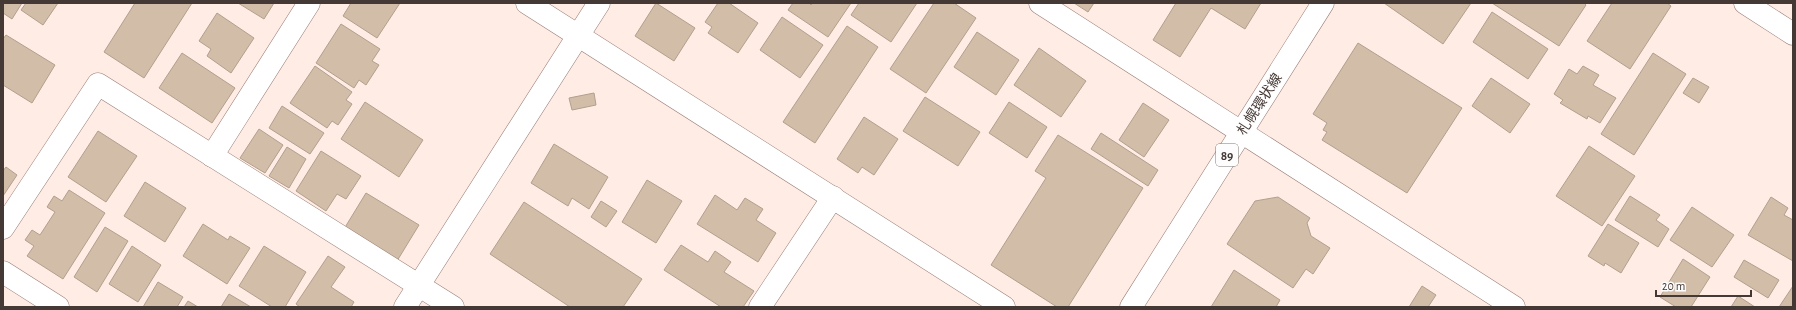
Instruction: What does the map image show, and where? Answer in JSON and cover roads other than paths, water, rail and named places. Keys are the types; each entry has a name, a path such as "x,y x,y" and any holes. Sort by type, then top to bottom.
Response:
{"street":[{"path":"212,156 309,3"},
{"path":"527,3 1004,307"},
{"path":"405,307 599,3"},
{"path":"1040,3 1514,307"},
{"name":"札幌環状線","path":"1131,307 1323,3"},
{"path":"1745,3 1793,34"},
{"path":"3,228 98,84 453,307"},
{"path":"760,307 833,197"},
{"path":"3,272 58,307"}]}
